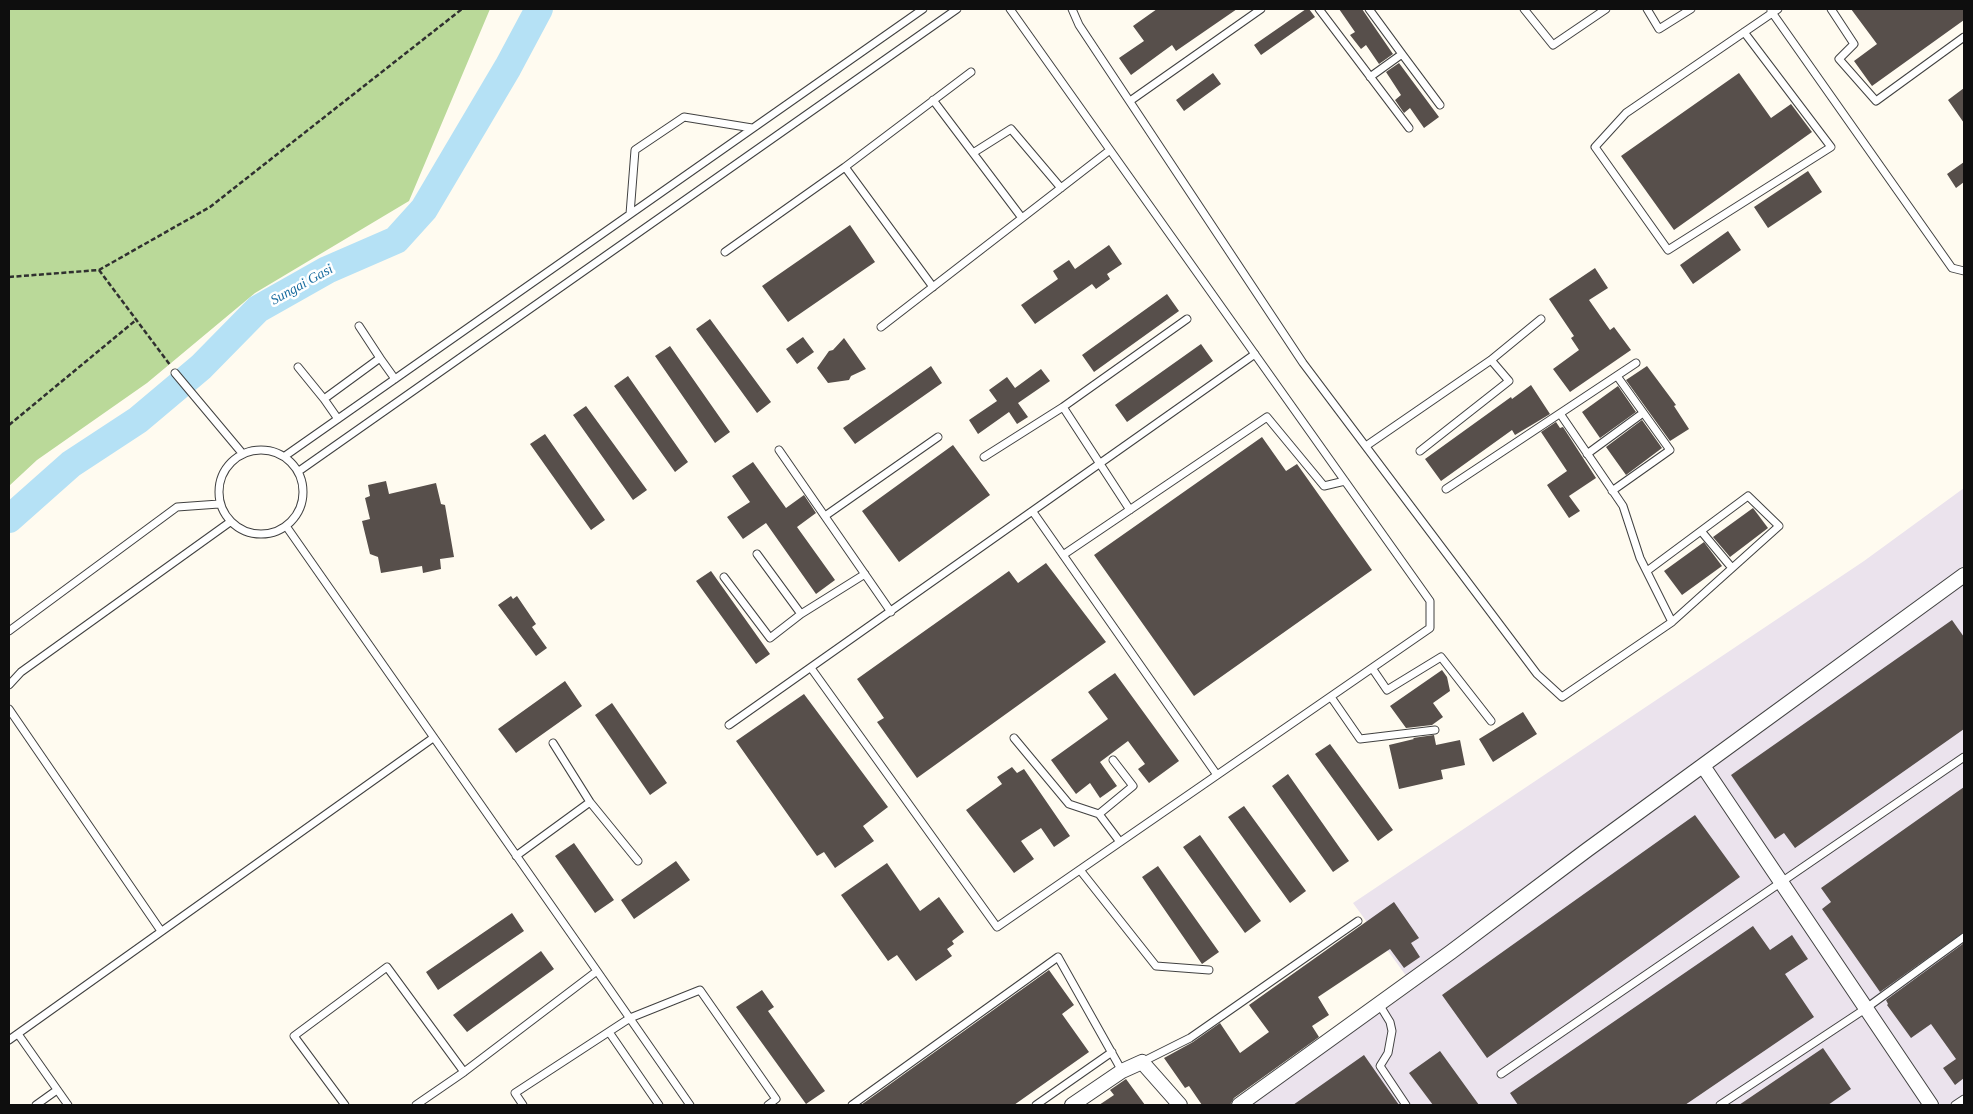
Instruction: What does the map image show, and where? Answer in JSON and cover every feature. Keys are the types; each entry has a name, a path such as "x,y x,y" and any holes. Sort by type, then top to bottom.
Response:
{"street":[{"path":"1239,1105 1964,575"},
{"path":"1703,766 1930,1105"},
{"path":"1072,1105 1122,1071 1142,1062 1180,1105"}],"lane":[{"path":"285,456 923,9"},
{"path":"299,471 957,9"},
{"path":"811,668 997,927 1430,628 1430,600 1010,9"},
{"path":"1072,9 1079,25 1303,363 1537,674 1562,697 1672,622 1779,526 1748,496 1647,571"},
{"path":"1130,102 1261,9"},
{"path":"1319,9 1409,128"},
{"path":"1369,9 1440,105"},
{"path":"1524,9 1553,46 1606,9"},
{"path":"1647,9 1659,28 1690,9"},
{"path":"1831,9 1854,44 1839,59 1876,101 1964,37"},
{"path":"1744,32 1831,147 1668,250 1595,147 1626,114 1773,10 1952,268 1964,271"},
{"path":"1370,77 1402,54"},
{"path":"725,252 845,167 971,72"},
{"path":"933,100 1022,218"},
{"path":"630,214 635,150 684,117 752,128"},
{"path":"973,153 1011,129 1061,188"},
{"path":"881,326 1110,150"},
{"path":"845,167 933,287"},
{"path":"984,457 1062,407 1187,319"},
{"path":"1366,446 1491,360 1541,320"},
{"path":"359,326 395,379"},
{"path":"729,725 1255,354"},
{"path":"324,399 380,358"},
{"path":"1420,450 1509,381 1491,360"},
{"path":"1446,489 1561,415 1636,363"},
{"path":"298,367 338,419"},
{"path":"175,373 242,453"},
{"path":"1612,491 1670,450 1617,376"},
{"path":"1062,407 1130,510"},
{"path":"1587,454 1643,413"},
{"path":"1561,415 1623,506 1647,571 1672,622"},
{"path":"1063,555 1267,417 1324,486 1345,480"},
{"path":"825,516 938,437"},
{"path":"256,449 272,450 285,456 299,471 304,491 299,511 286,526 272,533 257,534 242,530 230,522 219,504 218,484 226,466 242,453 256,449"},
{"path":"780,450 891,612"},
{"path":"9,631 177,507 219,504"},
{"path":"1032,512 1217,775"},
{"path":"9,685 21,672 230,522"},
{"path":"286,526 690,1105"},
{"path":"1701,531 1732,568"},
{"path":"757,554 801,614"},
{"path":"724,578 770,638 801,614 865,574"},
{"path":"1372,668 1387,690 1441,657 1491,721"},
{"path":"1331,697 1360,739 1435,730"},
{"path":"9,709 162,931"},
{"path":"9,1040 434,738"},
{"path":"1014,738 1069,804 1099,814 1120,842"},
{"path":"553,743 590,802 638,861"},
{"path":"1501,1074 1964,757"},
{"path":"1099,814 1133,786 1113,760"},
{"path":"516,856 590,802"},
{"path":"1080,870 1156,966 1209,970"},
{"path":"1142,1062 1190,1038 1358,921"},
{"path":"1720,1105 1866,1009 1964,937"},
{"path":"852,1105 1058,957 1122,1071"},
{"path":"345,1105 294,1036 387,967 464,1072"},
{"path":"416,1105 464,1072 597,971"},
{"path":"523,1105 515,1093 608,1032 630,1018 700,990 776,1100 768,1105"},
{"path":"1379,1003 1390,1022 1392,1031 1388,1053 1380,1066 1406,1105"},
{"path":"608,1032 659,1105"},
{"path":"18,1034 68,1105"},
{"path":"1036,1105 1112,1052"},
{"path":"36,1105 57,1090"},
{"path":"1955,1105 1964,1099"}],"path":[{"path":"9,277 99,270 210,207 462,9"},
{"path":"99,270 175,373"},
{"path":"9,425 136,320"}],"shaded area":[{"path":"1964,488 1964,1105 1250,1105 1415,988 1353,903 1864,561"}],"green space":[{"path":"9,9 490,9 409,201 255,293 147,383 37,460 9,486"}],"building":[{"path":"1157,9 1237,9 1176,51 1172,45 1131,75 1119,58 1144,41 1133,26"},
{"path":"1306,9 1309,9 1315,17 1261,55 1254,45"},
{"path":"1339,9 1362,9 1393,54 1379,64 1366,45 1361,49 1350,35 1355,32"},
{"path":"1851,9 1964,9 1964,20 1872,86 1854,61 1877,44"},
{"path":"1399,63 1439,117 1424,128 1410,108 1404,113 1395,100 1401,95 1386,72"},
{"path":"1213,73 1221,84 1184,111 1176,100"},
{"path":"1739,73 1771,118 1791,104 1812,132 1674,230 1621,156"},
{"path":"1964,88 1964,123 1948,100"},
{"path":"1964,162 1964,182 1956,188 1947,174"},
{"path":"1808,171 1822,192 1768,228 1754,207"},
{"path":"850,225 875,262 788,322 762,286"},
{"path":"1728,231 1741,250 1693,284 1680,265"},
{"path":"1109,245 1122,264 1107,274 1110,279 1096,289 1092,284 1035,324 1021,305 1058,279 1053,271 1069,260 1075,269"},
{"path":"1595,268 1608,288 1589,300 1610,330 1614,327 1631,350 1570,392 1553,369 1579,350 1571,338 1574,336 1549,299"},
{"path":"1167,294 1179,311 1094,372 1082,355"},
{"path":"710,319 771,402 757,413 696,329"},
{"path":"803,337 814,352 797,364 786,349"},
{"path":"844,338 866,369 851,376 849,380 828,383 817,368 829,351 833,350"},
{"path":"1201,344 1213,361 1127,422 1115,405"},
{"path":"670,346 730,432 715,443 655,356"},
{"path":"931,366 942,383 855,444 843,428"},
{"path":"1647,366 1676,405 1674,406 1689,429 1670,441 1626,380"},
{"path":"1041,369 1050,381 1018,403 1028,417 1017,424 1009,412 978,434 969,420 997,401 989,390 1007,377 1015,388"},
{"path":"628,376 688,462 675,472 614,386"},
{"path":"1531,385 1550,414 1515,435 1512,430 1441,481 1425,459 1511,397 1512,399"},
{"path":"1618,386 1636,412 1600,438 1582,412"},
{"path":"586,406 647,490 633,500 573,415"},
{"path":"1642,420 1662,448 1626,475 1606,447"},
{"path":"1556,422 1560,428 1563,427 1596,478 1569,496 1580,511 1569,518 1547,485 1567,471 1541,432"},
{"path":"545,434 605,520 591,530 530,444"},
{"path":"1262,437 1286,471 1297,464 1372,570 1194,696 1094,555"},
{"path":"953,445 990,495 899,562 862,511"},
{"path":"753,462 786,508 804,495 816,513 797,527 835,580 816,594 766,523 743,539 727,517 750,502 732,476"},
{"path":"386,481 389,494 436,483 441,504 445,505 454,557 440,559 441,569 423,573 422,566 381,573 378,557 370,554 362,521 370,519 365,498 370,496 368,485"},
{"path":"1753,508 1768,528 1730,557 1713,537"},
{"path":"1704,542 1722,566 1682,595 1664,571"},
{"path":"1046,563 1106,642 917,778 877,722 884,718 857,679 1009,571 1018,583"},
{"path":"711,571 770,654 756,664 696,581"},
{"path":"511,596 513,599 517,596 536,624 532,627 547,648 536,656 498,605"},
{"path":"1952,620 1964,637 1964,729 1795,848 1784,833 1775,839 1731,775"},
{"path":"1442,670 1447,677 1450,691 1433,703 1443,717 1432,725 1406,728 1390,706"},
{"path":"1115,673 1179,761 1149,783 1138,769 1145,764 1128,741 1100,762 1117,786 1100,798 1090,783 1076,794 1051,760 1108,719 1088,692"},
{"path":"565,681 582,706 516,753 498,729"},
{"path":"804,694 888,807 863,826 874,841 835,868 824,852 817,856 736,741"},
{"path":"612,703 667,783 650,795 595,715"},
{"path":"1523,712 1537,734 1493,762 1479,739"},
{"path":"1434,735 1436,745 1460,740 1465,765 1441,770 1443,779 1399,789 1389,745 1413,738"},
{"path":"1330,744 1393,830 1378,841 1315,754"},
{"path":"1012,767 1017,773 1024,769 1070,836 1054,847 1041,828 1021,841 1034,859 1014,873 966,810 1002,784 997,777"},
{"path":"1288,774 1349,861 1333,872 1272,786"},
{"path":"1964,787 1964,932 1880,992 1822,909 1831,902 1821,888"},
{"path":"1244,806 1306,891 1290,903 1228,817"},
{"path":"1695,815 1740,877 1487,1058 1442,995"},
{"path":"1200,835 1261,921 1245,933 1183,847"},
{"path":"574,843 614,900 595,913 555,856"},
{"path":"676,861 690,880 634,919 621,900"},
{"path":"887,863 920,911 939,897 964,932 952,941 954,944 947,949 952,956 916,981 897,955 888,961 841,895"},
{"path":"1158,866 1219,952 1202,964 1142,877"},
{"path":"1394,902 1419,938 1411,943 1420,957 1404,968 1390,949 1318,997 1329,1015 1312,1026 1319,1037 1234,1098 1230,1105 1202,1105 1189,1086 1185,1088 1164,1058 1193,1042 1220,1023 1240,1053 1269,1032 1249,1005"},
{"path":"512,913 524,931 438,990 426,972"},
{"path":"1753,926 1770,950 1792,935 1808,959 1785,974 1814,1017 1685,1105 1518,1105 1510,1093"},
{"path":"1964,943 1964,1078 1955,1085 1943,1068 1956,1059 1931,1024 1911,1038 1887,1005 1886,1000"},
{"path":"541,951 554,969 467,1032 453,1015"},
{"path":"1049,970 1074,1005 1062,1014 1089,1052 1014,1105 861,1105"},
{"path":"762,990 774,1007 768,1011 825,1091 806,1104 736,1007"},
{"path":"1823,1048 1851,1089 1828,1105 1739,1105"},
{"path":"1440,1051 1479,1105 1433,1105 1409,1073"},
{"path":"1364,1055 1399,1105 1293,1105"},
{"path":"1126,1079 1145,1105 1099,1105 1114,1095 1110,1090"}],"waterway":[{"name":"Sungai Gasi","path":"9,519 71,464 138,420 201,367 258,309 327,270 396,240 424,209 508,67 539,9"}]}
